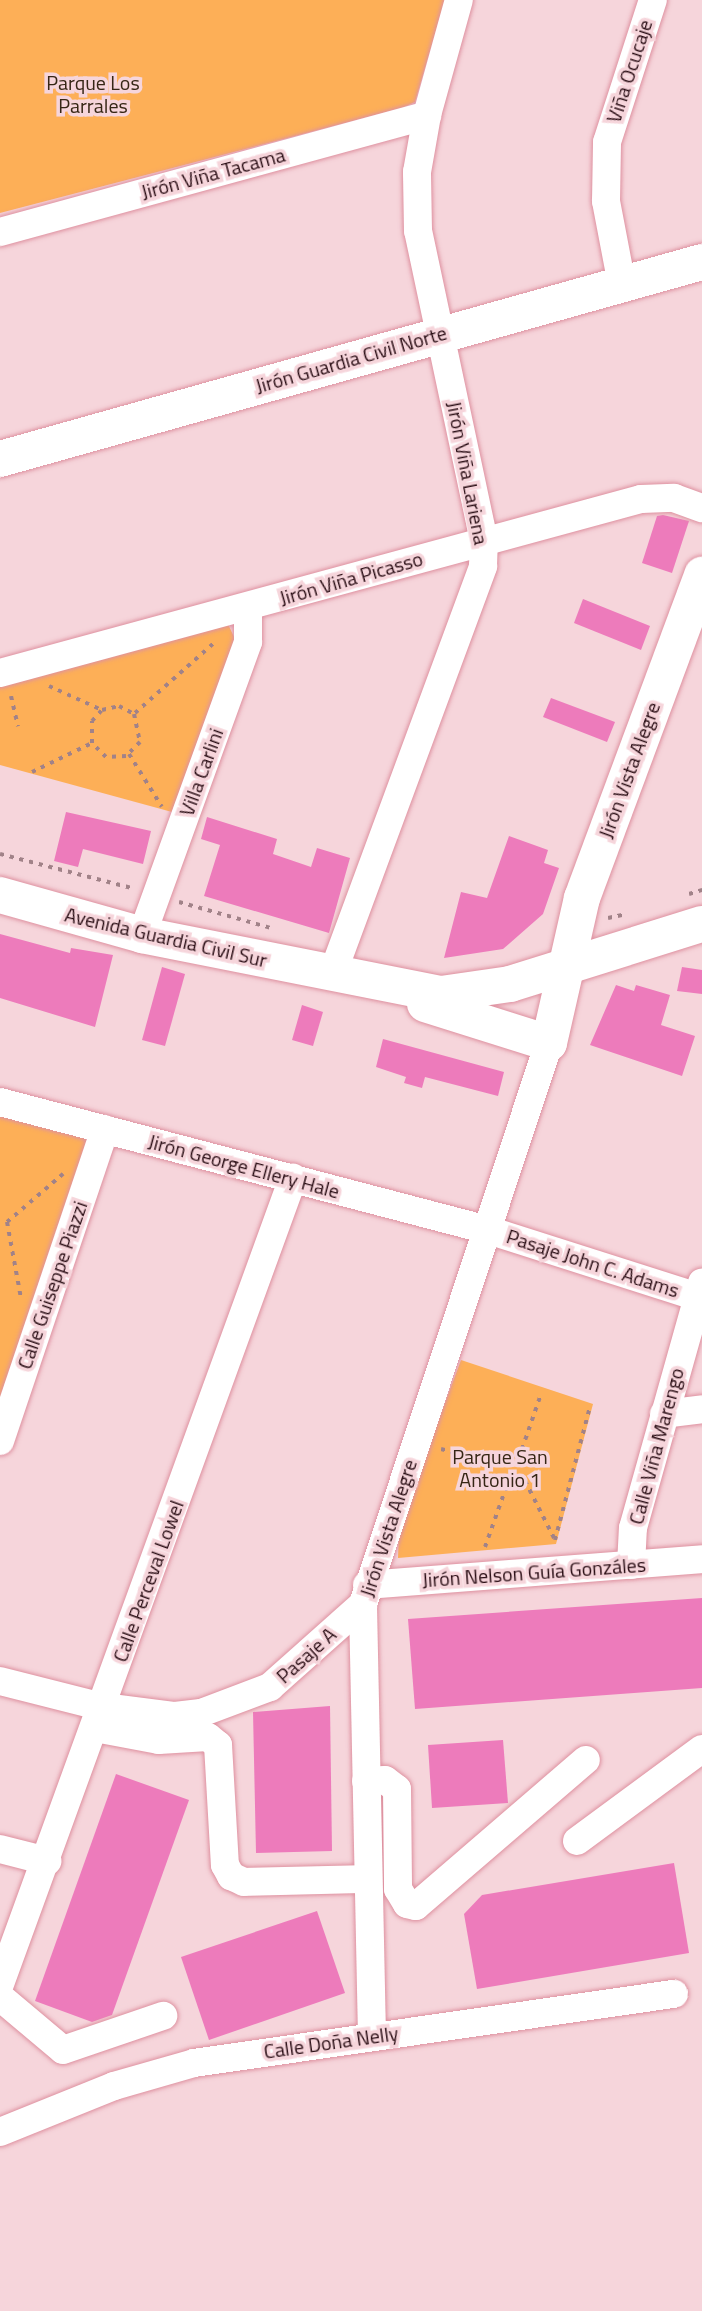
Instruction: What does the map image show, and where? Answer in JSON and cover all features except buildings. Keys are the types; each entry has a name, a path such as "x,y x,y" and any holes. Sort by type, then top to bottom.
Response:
{"main road":[{"name":"Jirón Guardia Civil Norte","path":"0,459 440,333 702,262"},
{"name":"Jirón Vista Alegre","path":"564,967 575,926 702,575"},
{"name":"Avenida Guardia Civil Sur","path":"0,895 142,935 332,975 441,994 475,993 702,924"},
{"path":"549,1043 564,967"},
{"name":"Avenida Guardia Civil Sur","path":"332,975 549,1043"}],"street":[{"name":"Jirón Viña Lariena","path":"332,975 476,595 484,541 418,231 417,172 427,115 459,0"},
{"name":"Viña Ocucaje","path":"622,285 606,201 607,142 653,0"},
{"name":"Jirón Viña Tacama","path":"0,232 427,115"},
{"name":"Jirón Viña Picasso","path":"3,674 649,498 674,498 702,508"},
{"name":"Villa Carlini","path":"142,935 148,890 248,642 248,607"},
{"name":"Jirón Vista Alegre","path":"372,2036 365,1594 549,1043"},
{"name":"Jirón George Ellery Hale","path":"0,1102 488,1230"},
{"name":"Calle Guiseppe Piazzi","path":"0,1441 105,1129"},
{"name":"Calle Perceval Lowel","path":"0,1984 293,1178"},
{"name":"Pasaje John C. Adams","path":"488,1230 700,1290"},
{"name":"Calle Viña Marengo","path":"631,1565 633,1528 700,1290"},
{"path":"664,1414 702,1409"},
{"name":"Jirón Nelson Guía Gonzáles","path":"365,1594 702,1559"},
{"name":"Pasaje A","path":"99,1718 175,1716 233,1705 293,1669 365,1594"},
{"path":"0,1681 159,1740 208,1737 218,1745 225,1865 231,1876 244,1882 368,1879"},
{"path":"577,1841 702,1749"},
{"path":"366,1781 385,1780 397,1789 398,1889 407,1904 416,1906 586,1760"},
{"path":"0,1849 47,1861"},
{"name":"Calle Doña Nelly","path":"0,2132 114,2086 194,2063 674,1994"},
{"path":"0,1997 63,2050 163,2016"}],"path":[{"path":"134,714 217,640"},
{"path":"3,674 18,726"},
{"path":"45,684 102,710"},
{"path":"119,706 134,714 142,732 129,754 106,757 92,743 92,721 102,710 119,706"},
{"path":"32,772 92,743"},
{"path":"129,754 162,808"},
{"path":"0,854 148,890 281,931"},
{"path":"675,899 702,890"},
{"path":"575,926 636,911"},
{"path":"7,1222 73,1166"},
{"path":"0,1220 7,1222"},
{"path":"7,1222 23,1308"},
{"path":"522,1449 541,1394"},
{"path":"525,1481 555,1540 590,1407"},
{"path":"440,1449 497,1464"},
{"path":"485,1547 508,1482"}],"green space":[{"name":"Parque Los Parrales","path":"0,0 445,0 415,102 402,108 0,213"},
{"path":"228,624 235,639 172,812 0,765 0,684"},
{"path":"0,1112 95,1139 0,1400"},
{"name":"Parque San Antonio 1","path":"461,1360 593,1404 556,1544 398,1558 399,1526"}]}
